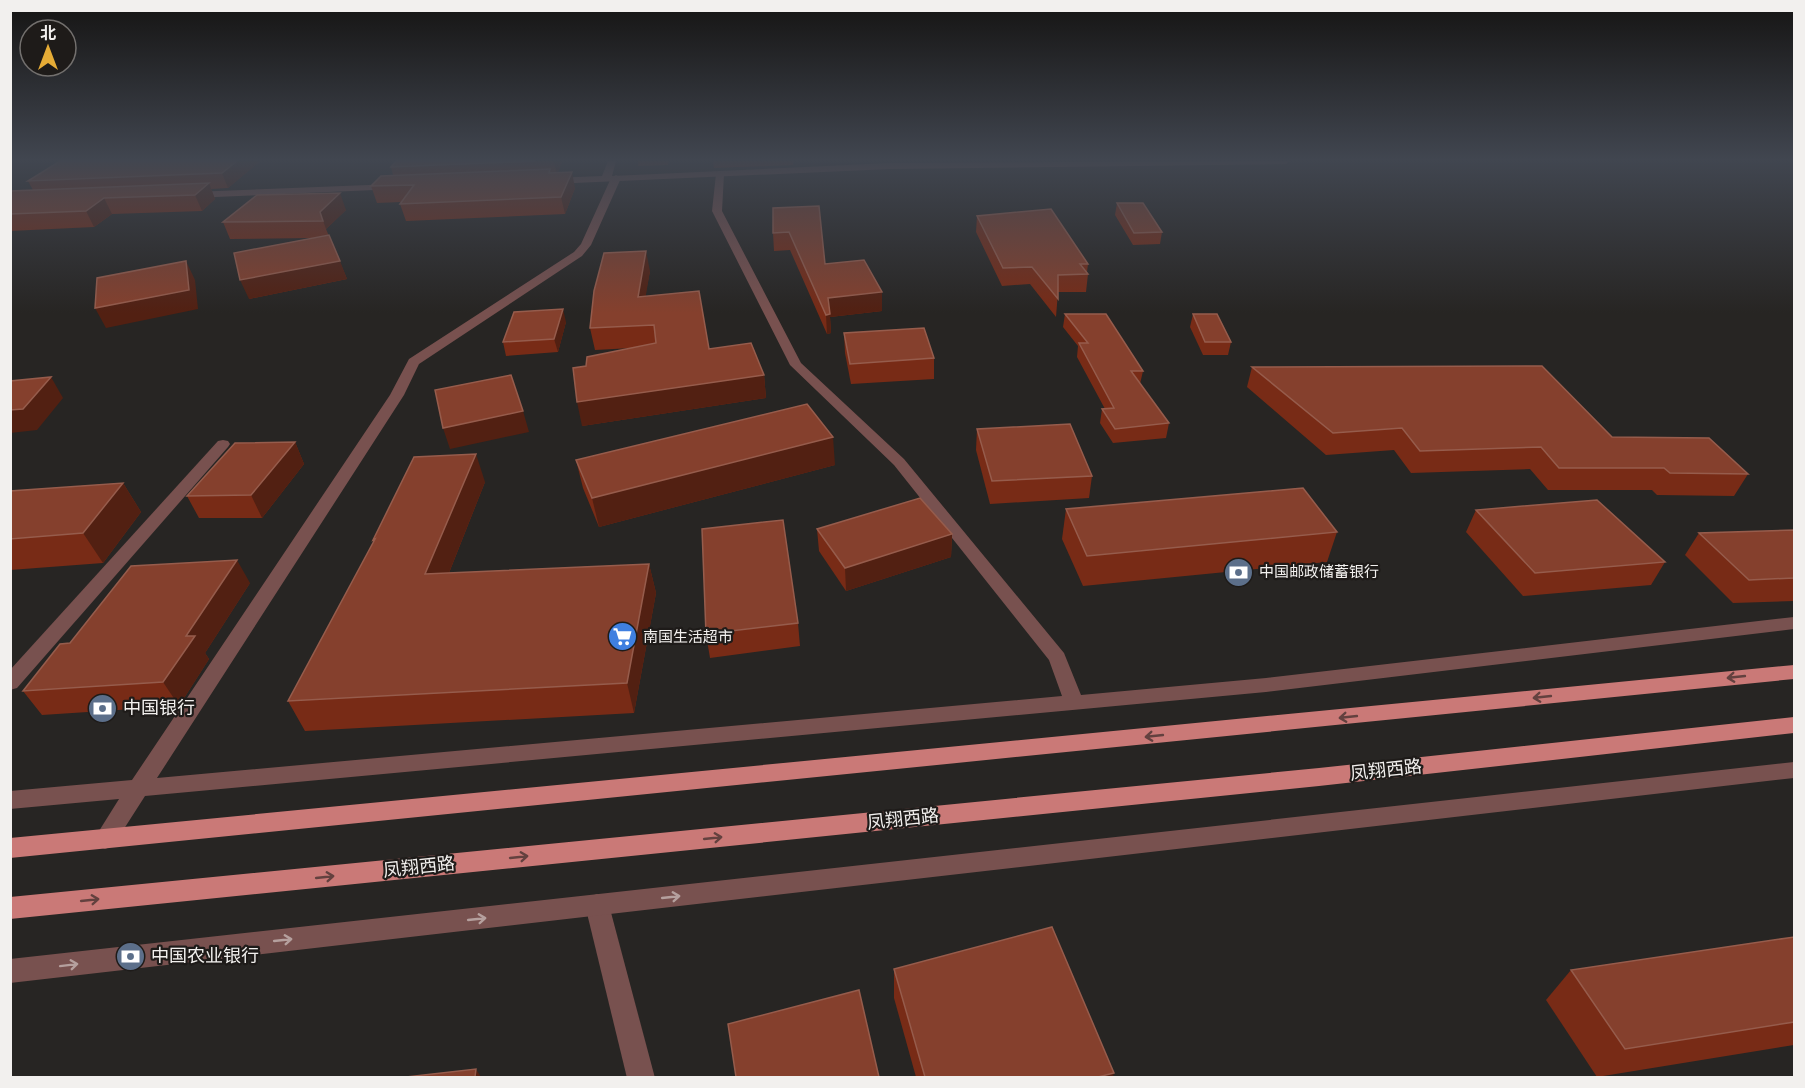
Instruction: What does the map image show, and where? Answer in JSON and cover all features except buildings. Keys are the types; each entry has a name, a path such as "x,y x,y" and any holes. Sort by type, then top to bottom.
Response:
{"main road":[{"path":"10,848 1794,672"},
{"name":"凤翔西路","path":"10,908 1320,777 1794,725"}],"street":[{"path":"105,839 398,395 414,362 578,254 586,244 598,212"},
{"path":"717,212 796,365 899,462 1058,658 1074,702"},
{"path":"10,683 223,444"},
{"path":"10,800 1266,685 1794,623"},
{"path":"10,971 1794,770"},
{"path":"597,905 641,1077"}],"place":[{"name":"中国邮政储蓄银行","path":"1238,572"},
{"name":"南国生活超市","path":"622,637"},
{"name":"中国银行","path":"102,708"},
{"name":"中国农业银行","path":"130,956"}]}
